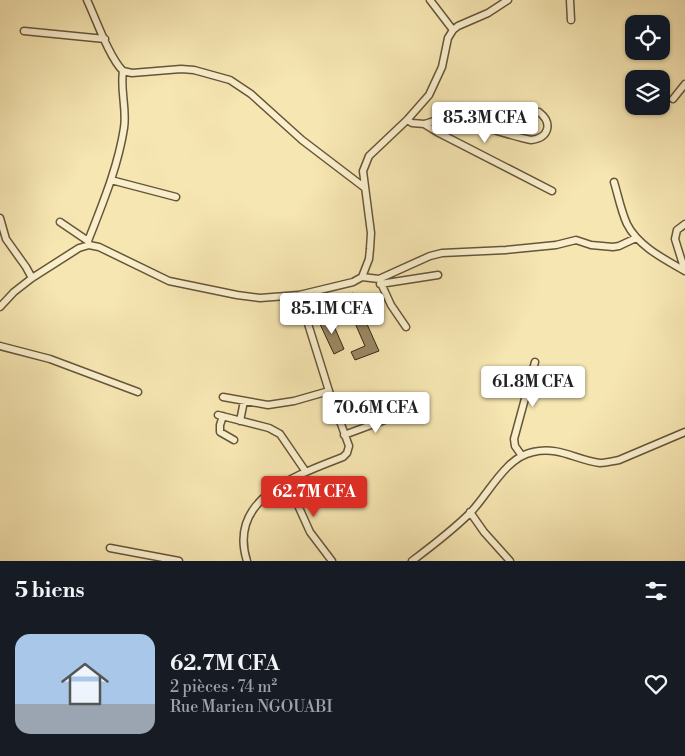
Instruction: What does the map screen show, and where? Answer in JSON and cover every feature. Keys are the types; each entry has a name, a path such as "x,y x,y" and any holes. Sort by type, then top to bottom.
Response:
{"street":[{"path":"87,0 123,71 132,73 181,69 194,70 230,80 251,94 310,146 365,188"},
{"path":"430,0 453,30"},
{"path":"60,222 88,243 155,275 181,284 260,298 299,295 353,282 362,277 369,259 370,233 363,171 369,156 425,101 437,80 448,38 453,30 493,10 508,0"},
{"path":"570,0 571,20"},
{"path":"24,31 105,38"},
{"path":"0,307 14,292 32,278 88,243 120,149 125,116 122,88 123,71"},
{"path":"673,99 685,84"},
{"path":"407,120 412,123 424,124 438,120 458,121 524,139 540,139 544,136 547,129 547,121 539,112"},
{"path":"424,124 552,191"},
{"path":"111,180 176,197"},
{"path":"614,182 627,224 636,238 662,258 685,271"},
{"path":"0,218 6,239 32,278"},
{"path":"685,224 677,230 675,239 685,271"},
{"path":"380,281 430,256 442,253 506,250 576,240 591,245 613,247 636,238"},
{"path":"362,277 380,281 438,275"},
{"path":"380,281 391,305 406,327"},
{"path":"247,561 244,544 245,524 258,502 287,481 343,457 349,446 329,391 299,295"},
{"path":"0,346 50,359 138,392"},
{"path":"522,456 515,446 514,439 535,362"},
{"path":"223,396 268,405 280,404 329,391"},
{"path":"240,421 244,401"},
{"path":"344,435 401,414"},
{"path":"234,440 220,432 220,415 269,428 280,434 306,472"},
{"path":"412,561 470,512 509,466 522,456 546,450 561,451 600,463 609,462 619,460 685,432"},
{"path":"287,481 310,532 332,561"},
{"path":"470,512 484,532 510,561"},
{"path":"110,548 179,561"},
{"path":"421,554 426,561"}],"building":[{"path":"353,293 379,351 355,360 351,352 365,346 348,307 328,314 324,305"},
{"path":"330,317 344,349 334,354 319,322"}]}
